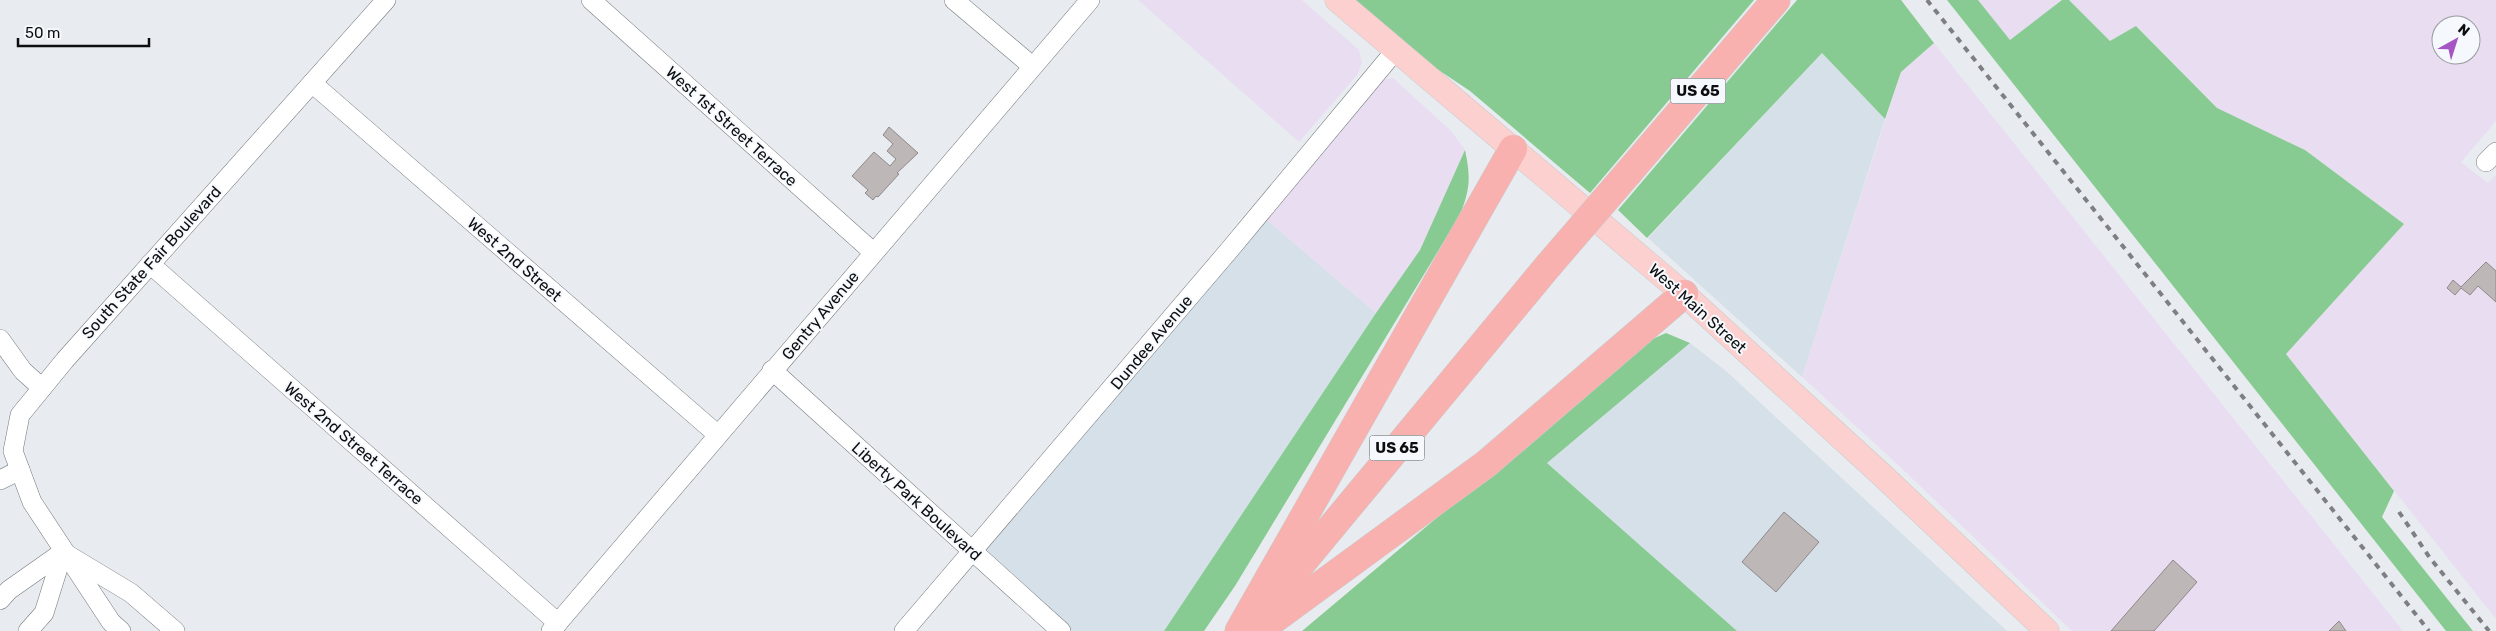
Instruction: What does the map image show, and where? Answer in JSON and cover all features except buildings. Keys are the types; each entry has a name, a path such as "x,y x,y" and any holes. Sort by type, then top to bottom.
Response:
{"highway":[{"name":"US 65","path":"1245,631 1548,266 1771,5"},
{"path":"1239,631 1513,149"},
{"path":"1258,631 1486,464 1684,294"}],"main road":[{"name":"West Main Street","path":"1337,0 1684,294 1889,482 2047,631"}],"street":[{"name":"South State Fair Boulevard","path":"121,631 111,622 63,552 32,502 12,451 20,415 150,264 386,0"},
{"name":"West 1st Street Terrace","path":"591,0 873,252"},
{"path":"954,0 1032,66"},
{"name":"Gentry Avenue","path":"555,627 772,370 1090,0"},
{"name":"Dundee Avenue","path":"904,631 1238,241 1395,51"},
{"name":"West 2nd Street","path":"312,83 718,435"},
{"name":"West 2nd Street Terrace","path":"150,264 555,627"},
{"path":"0,339 23,371 42,388"},
{"name":"Liberty Park Boulevard","path":"772,370 1061,631"},
{"path":"0,480 20,470"},
{"path":"0,600 9,590 63,552"},
{"path":"28,631 44,613 63,552"},
{"path":"63,552 131,593 175,631"}],"shaded area":[{"path":"1138,0 1302,0 1359,50 1362,63 1357,75 1299,142"},
{"path":"1978,0 2062,0 2010,40"},
{"path":"2069,0 2496,0 2496,121 2461,162 2488,183 2496,175 2496,619 2286,354 2404,224 2305,150 2217,108 2137,26 2110,41"},
{"path":"1934,43 2403,631 2072,631 1895,462 1802,377 1901,72"},
{"path":"1822,53 1885,119 1802,377 1648,238"},
{"path":"1393,78 1451,131 1465,150 1420,250 1376,313 1261,215 1380,80"},
{"path":"1261,215 1376,313 1164,631 1071,631 987,554 987,538"},
{"path":"1690,343 1726,371 2007,631 1737,631 1547,463"}],"green space":[{"path":"1354,0 1754,0 1590,193 1470,91 1419,57"},
{"path":"1797,0 1901,0 1934,43 1901,72 1885,119 1822,53 1647,238 1618,210"},
{"path":"1947,0 1978,0 2010,40 2062,0 2069,0 2110,41 2136,26 2217,108 2305,150 2404,224 2286,354 2394,491 2382,517 2473,631 2446,631"},
{"path":"1465,150 1468,183 1466,198 1460,215 1235,586 1204,631 1164,631 1420,250"},
{"path":"1666,333 1690,343 1547,463 1737,631 1302,631 1646,342"}],"railway":[{"path":"1927,0 2429,631"},
{"path":"2399,512 2430,558 2489,631"}]}
